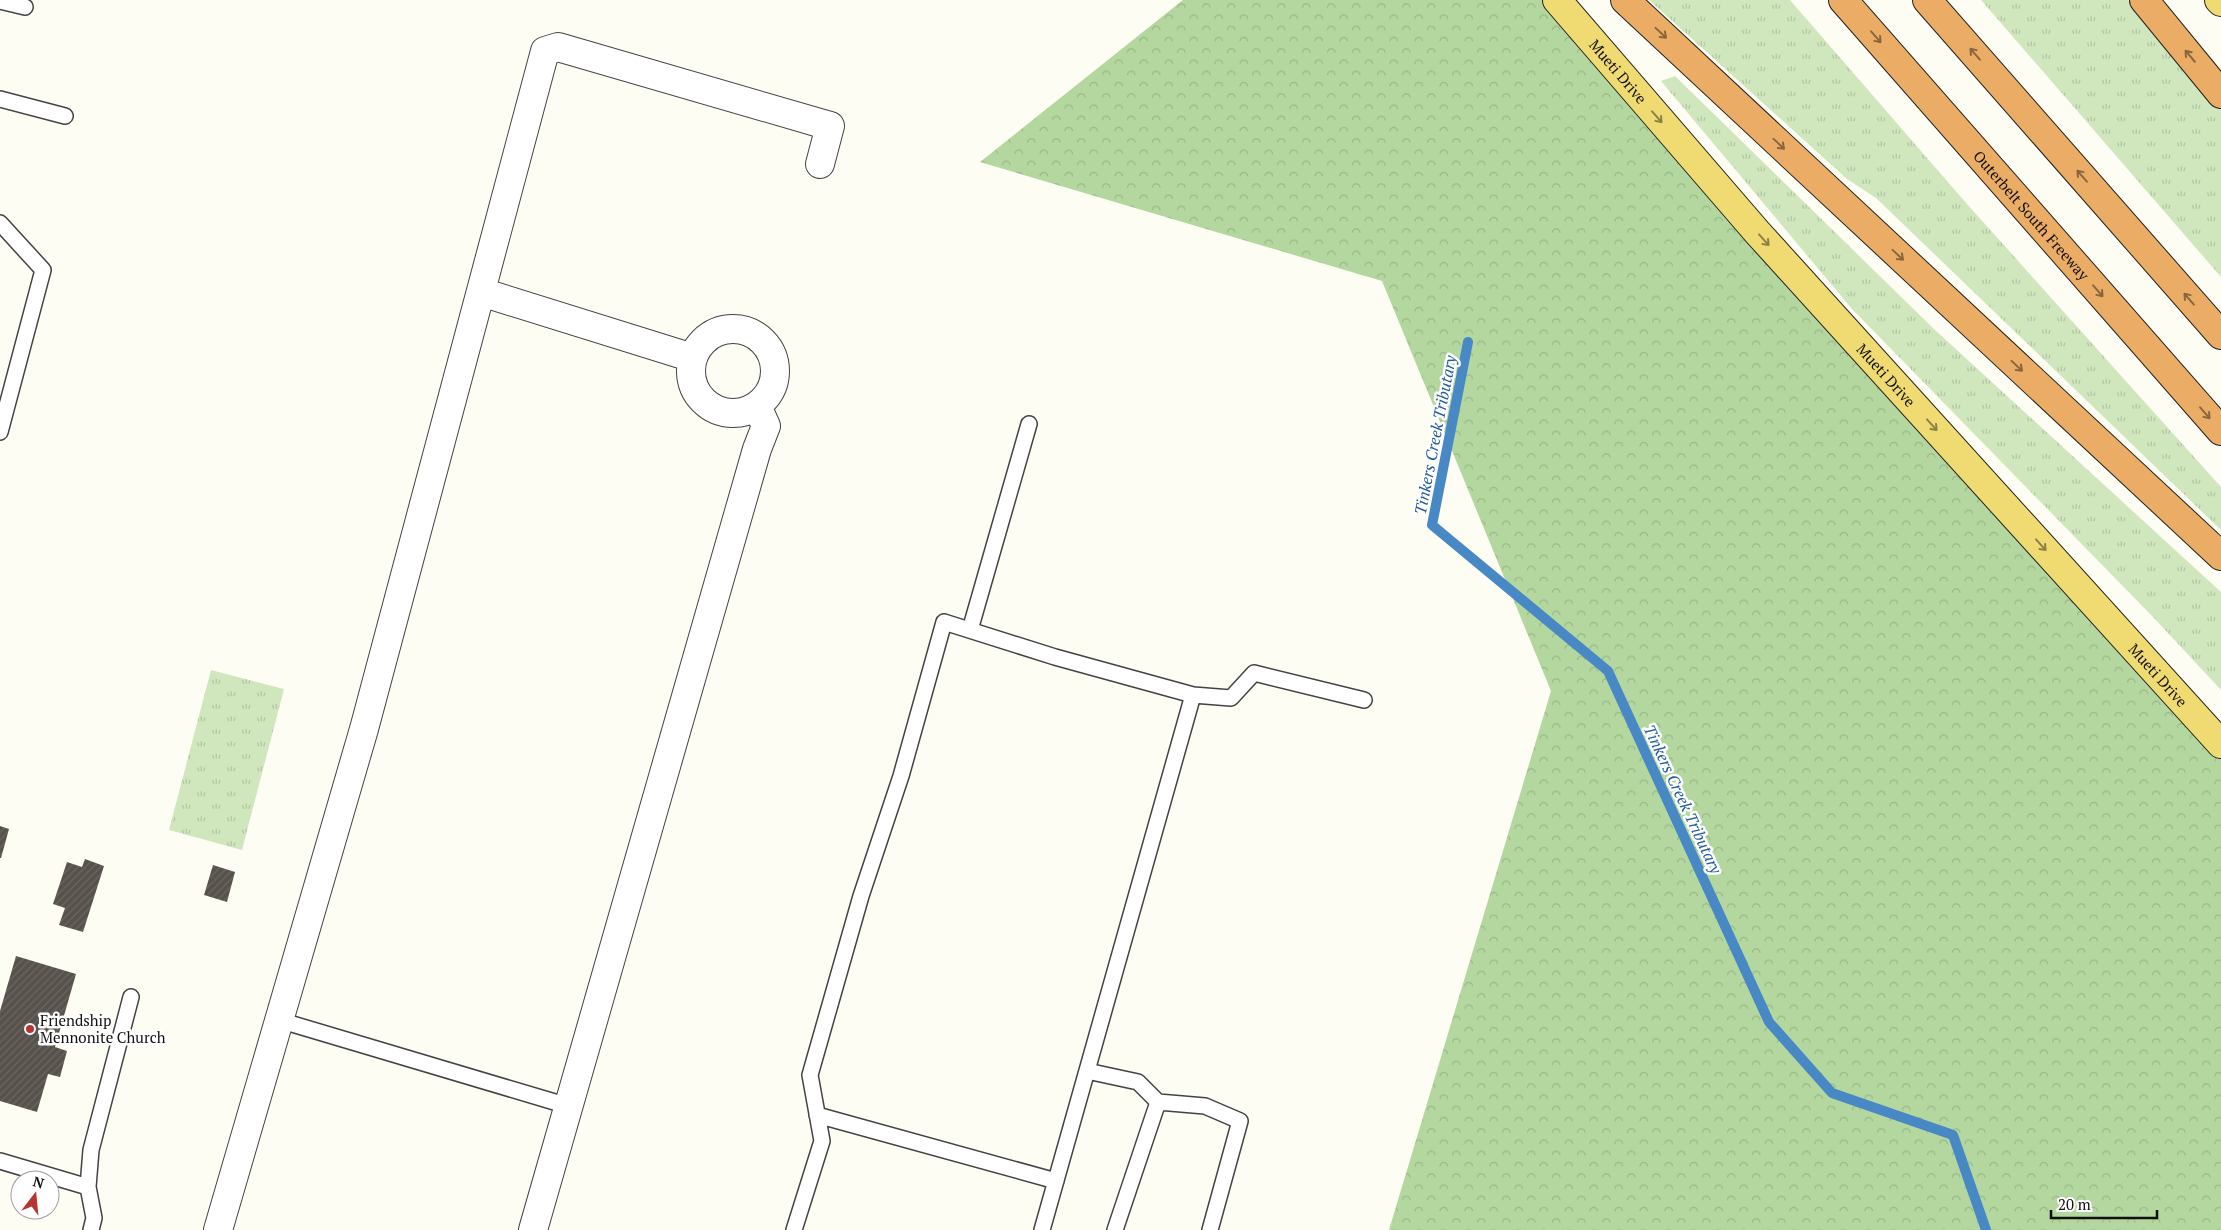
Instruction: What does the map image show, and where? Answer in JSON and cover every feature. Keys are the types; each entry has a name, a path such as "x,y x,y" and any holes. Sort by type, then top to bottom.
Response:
{"highway":[{"path":"1625,0 2221,556"},
{"name":"Outerbelt South Freeway","path":"1843,0 2221,431"},
{"path":"1927,0 2221,335"},
{"path":"2144,0 2221,94"}],"main road":[{"name":"Mueti Drive","path":"1557,0 1757,232 2221,744"}],"street":[{"path":"218,1230 364,728 545,51 558,47 830,126 820,164"},
{"path":"481,292 693,358"},
{"path":"730,329 751,332 770,349 776,363 774,387 765,400 740,414 718,411 706,404 698,394 691,379 693,358 699,345 711,335 730,329"},
{"path":"533,1230 757,449 766,426 757,406"}],"lane":[{"path":"0,1 24,8"},
{"path":"0,99 65,116"},
{"path":"0,223 44,270 0,432"},
{"path":"970,630 1029,424"},
{"path":"794,1230 822,1141 810,1075 861,896 901,776 944,622 1055,657 1194,695 1231,698 1254,673 1364,700"},
{"path":"1042,1230 1194,695"},
{"path":"91,1230 94,1218 88,1187 91,1150 131,997"},
{"path":"279,1020 568,1106"},
{"path":"1087,1071 1138,1082 1158,1102 1205,1106 1240,1121 1210,1230"},
{"path":"1115,1230 1158,1102"},
{"path":"817,1115 1056,1181"},
{"path":"0,1161 88,1187"}],"green space":[{"path":"1183,0 1557,0 2221,744 2221,1230 1389,1230 1551,691 1382,281 980,162"},
{"path":"1649,0 1790,0 1967,204 2221,487 2221,530 1876,198 1847,179"},
{"path":"1981,0 2128,0 2221,110 2221,277"},
{"path":"1675,76 1934,329 2221,592 2221,690 2153,617 1852,309 1661,81"},
{"path":"211,670 284,689 242,850 169,830"}],"building":[{"path":"0,826 9,829 1,858 0,858"},
{"path":"85,859 104,866 83,932 59,925 65,908 53,904 67,862 82,867"},
{"path":"213,865 235,872 227,902 204,895"},
{"name":"Friendship Mennonite Church","path":"16,956 76,974 55,1047 67,1051 60,1077 48,1074 37,1112 0,1101 0,1011"}],"waterway":[{"name":"Tinkers Creek Tributary","path":"1468,342 1432,525 1608,671 1769,1022 1832,1093 1953,1135 1986,1230"}],"place":[{"name":"Friendship Mennonite Church","path":"30,1029"}]}
